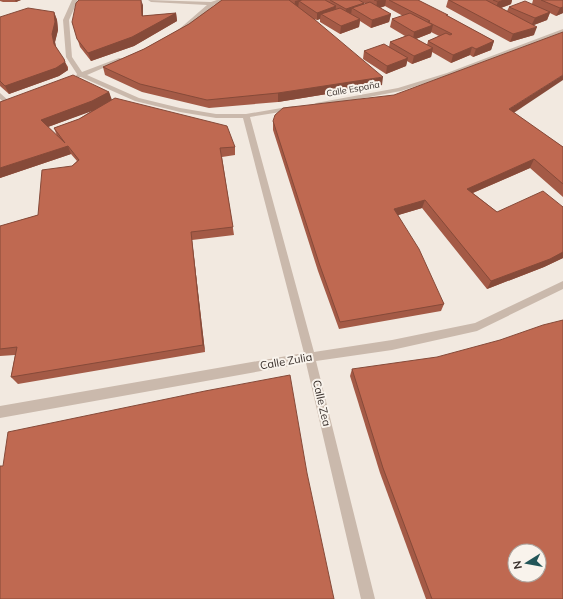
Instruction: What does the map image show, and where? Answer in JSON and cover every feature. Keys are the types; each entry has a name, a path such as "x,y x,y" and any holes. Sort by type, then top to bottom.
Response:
{"street":[{"path":"75,0 66,20 69,57 78,77 137,100 173,109 216,116 246,116 297,108"},
{"path":"151,0 212,4"},
{"path":"175,34 181,31 212,4 222,0"},
{"name":"Calle España","path":"312,105 399,90 449,74 563,31"},
{"path":"78,77 126,57"},
{"path":"0,95 12,101 0,106"},
{"name":"Calle Zea","path":"246,116 310,357 368,599"},
{"name":"Calle Zulia","path":"0,412 310,357 392,345 477,327 563,285"}],"building":[{"path":"79,0 141,0 142,16 176,13 132,37 88,53 77,39 72,22 76,3"},
{"path":"222,0 289,0 383,77 278,93 207,100 140,84 103,67 144,49 189,24"},
{"path":"325,0 336,6 317,13 299,1"},
{"path":"330,0 359,0 364,3 346,9"},
{"path":"389,0 418,0 494,41 476,49 472,47 453,55 428,41 446,33 450,35 452,34"},
{"path":"449,0 486,0 537,27 513,34"},
{"path":"493,0 504,0 498,2"},
{"path":"541,0 563,0 563,7 560,8"},
{"path":"525,1 550,12 535,18 509,7"},
{"path":"370,2 391,14 372,20 352,8"},
{"path":"28,8 54,12 55,22 52,34 54,44 65,62 56,68 5,86 0,81 0,17"},
{"path":"340,8 360,19 341,26 321,14"},
{"path":"410,13 433,25 414,32 392,19"},
{"path":"563,32 563,75 509,109 563,147 563,184 534,159 467,189 497,212 543,191 563,207 563,252 550,259 491,281 425,200 394,209 419,249 444,304 340,322 319,263 273,121 275,115 283,108 394,95"},
{"path":"409,35 433,48 414,56 390,42"},
{"path":"384,44 408,58 387,66 364,51"},
{"path":"73,75 109,92 92,101 41,120 65,143 54,128 79,119 115,98 227,126 235,147 220,148 233,227 191,232 203,345 11,377 17,347 0,349 0,226 38,215 42,170 72,166 79,160 68,146 0,168 0,102"},
{"path":"563,320 563,599 432,599 383,468 352,369 437,357 500,340 543,325"},
{"path":"290,375 307,473 334,599 0,599 0,466 3,466 8,432"}]}
